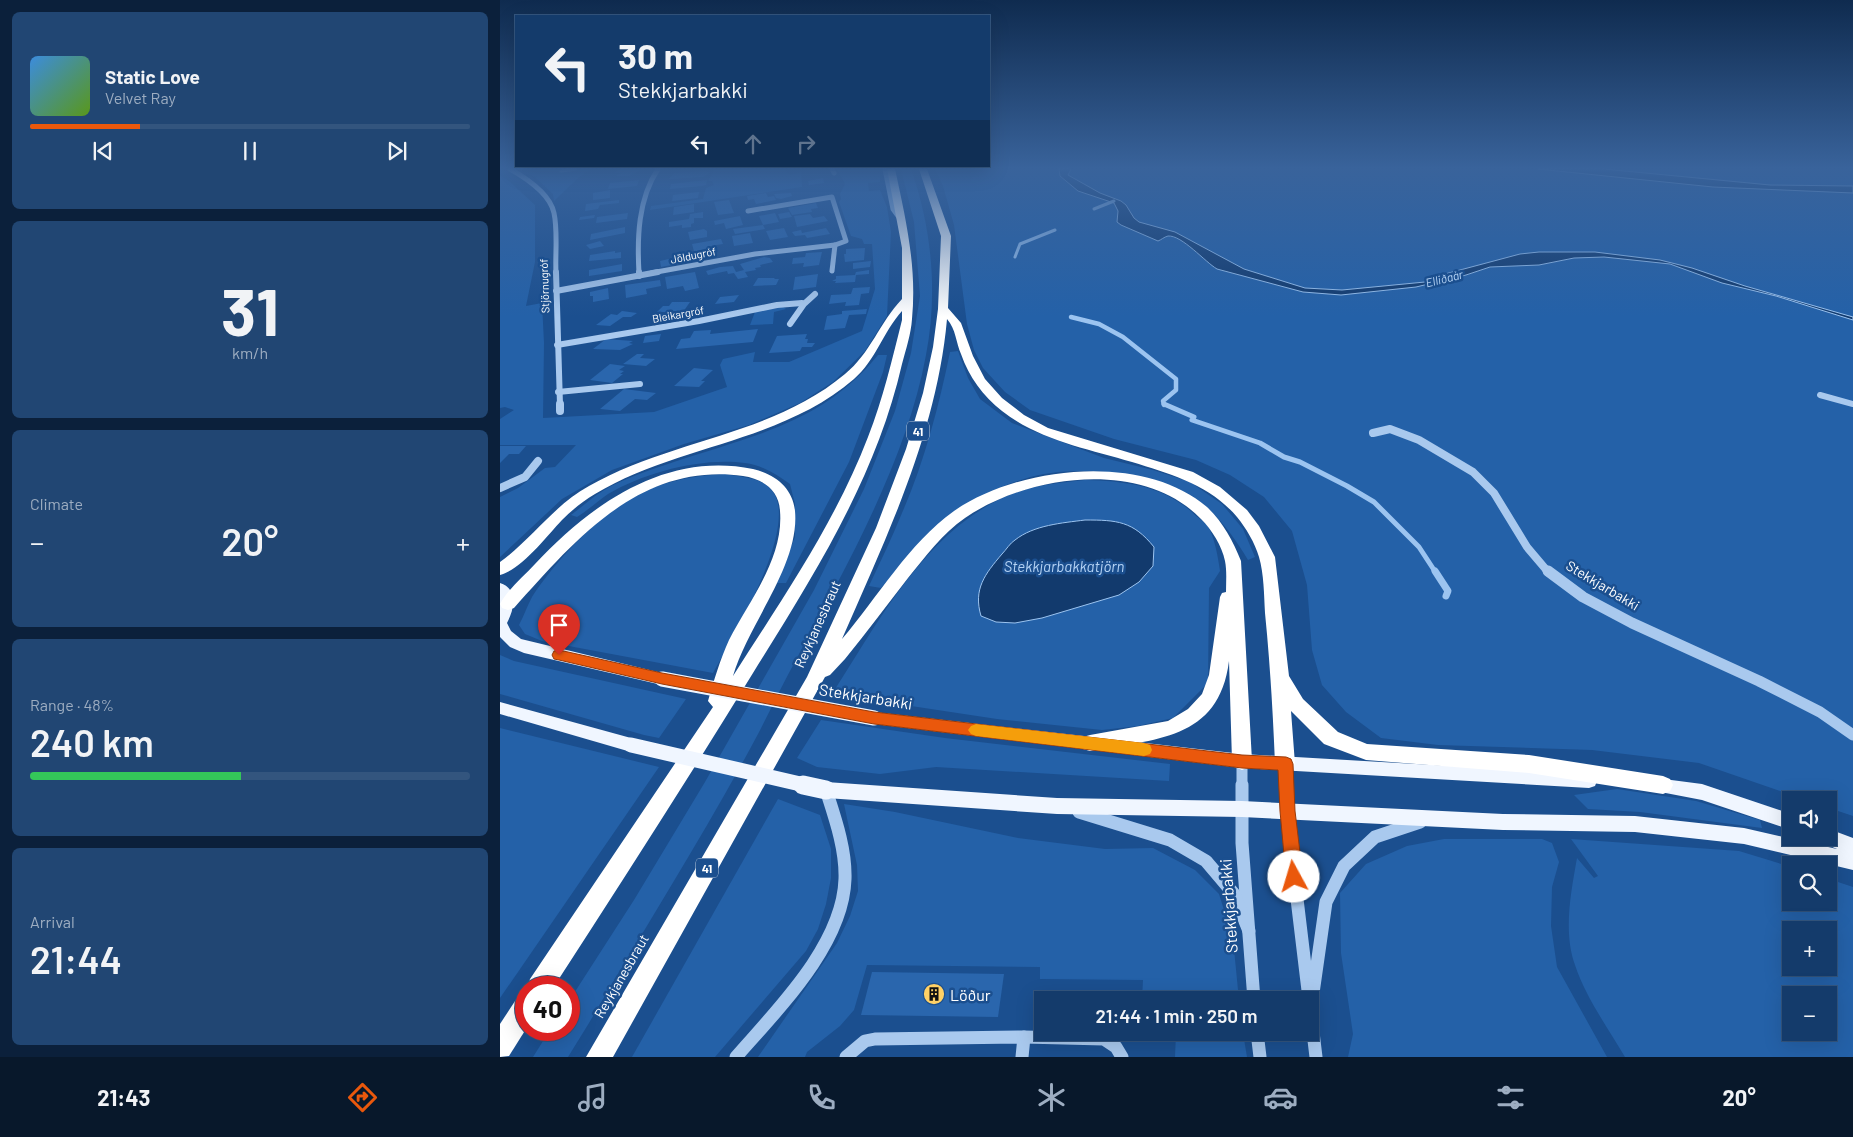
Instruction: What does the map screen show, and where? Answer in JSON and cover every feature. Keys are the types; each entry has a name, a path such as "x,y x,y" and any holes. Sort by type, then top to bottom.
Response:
{"highway":[{"name":"Reykjanesbraut","path":"599,1057 816,679 883,528 913,449 930,393 943,308 946,236 940,218"},
{"path":"547,976 707,732 814,562 850,493 874,439 888,399 907,320 907,248 902,220"},
{"path":"500,570 524,552 567,508 604,483 656,461 766,426 818,401 857,370 875,347 890,319 907,299"},
{"path":"943,308 956,323 967,358 988,392 1002,406 1021,420 1042,431 1188,475 1215,490 1242,513 1252,526 1266,557 1280,677 1286,764"},
{"path":"508,604 576,532 596,515 628,493 666,479 710,470 742,471 758,474 771,480 780,488 787,506 788,518 782,546 765,589 730,657 707,732"},
{"path":"816,679 877,610 938,533 960,515 980,503 1030,482 1052,477 1106,475 1130,478 1168,490 1200,509 1212,520 1228,544 1233,561 1242,761"},
{"path":"1090,743 1172,728 1195,714 1210,698 1218,675 1233,561"},
{"path":"1280,677 1296,704 1330,738 1366,752 1529,764 1663,785"},
{"path":"500,1047 515,1024"}],"main road":[{"path":"500,588 506,593 508,604 500,623"},
{"name":"Stekkjarbakki","path":"500,623 505,635 514,643 524,647 662,679 874,718 1242,761 1663,785 1702,792 1782,819"},
{"path":"500,708 631,745 826,790 1057,806 1242,809 1428,819 1635,824 1744,836 1853,861"},
{"path":"1837,840 1853,847"}],"street":[{"name":"Stjörnugróf","path":"554,218 560,411"},
{"path":"639,276 637,241 641,218"},
{"path":"832,270 835,245 846,241 839,218"},
{"name":"Jöldugróf","path":"556,291 755,254 835,245"},
{"path":"790,324 800,313 802,303 815,294"},
{"name":"Bleikargróf","path":"557,345 699,321 777,305 802,303"},
{"path":"558,392 576,388 640,384"},
{"path":"1820,394 1853,404"},
{"name":"Stekkjarbakki","path":"1373,433 1390,429 1419,440 1473,472 1494,493 1527,547 1550,574 1583,597 1632,623 1759,681 1820,712 1853,735"},
{"path":"500,488 525,477 538,461"},
{"name":"Stekkjarbakki","path":"1242,761 1242,843 1253,991"},
{"path":"1286,764 1287,811 1309,991"},
{"path":"736,1057 797,984 829,935 840,906 845,880 838,830 826,790"},
{"path":"1057,806 1170,840 1206,861 1234,894 1249,931"},
{"path":"1313,991 1326,902 1344,866 1375,837 1428,819"},
{"path":"1022,1057 1024,1037"},
{"path":"846,1057 865,1041 875,1038 1024,1037 1104,1039 1116,1048 1122,1057"},
{"path":"1258,1041 1260,1057"},
{"path":"1314,1041 1316,1057"}],"shaded area":[{"path":"500,218 535,218 535,262 526,306 542,303 544,343 543,418 654,412 727,387 720,365 723,359 755,352 753,362 789,362 862,331 875,289 872,244 864,244 862,239 851,236 845,218 889,218 891,232 887,316 865,351 833,382 800,403 749,425 684,444 612,470 562,499 500,557 500,497 518,488 545,468 555,467 576,445 500,445 500,419 514,410 505,407 500,408"},
{"path":"913,218 925,218 928,238 932,285 930,332 917,394 890,472 855,549 738,771 580,1038 580,984 634,900 705,782 814,590 864,489 895,411 911,353 920,296"},
{"path":"952,218 1853,218 1853,816 1837,811 1837,791 1782,792 1699,763 1592,750 1438,745 1381,738 1346,712 1322,685 1312,650 1307,585 1292,531 1264,497 1230,475 1196,460 1114,439 1030,410 1005,392 983,368 974,350 967,324"},
{"path":"783,307 786,309 774,312 773,324 750,325 755,312"},
{"path":"958,351 968,378 980,399 1012,423 1104,458 1153,470 1190,482 1222,504 1243,529 1255,557 1248,560 1222,523 1203,504 1186,493 1141,477 1091,471 1067,472 1044,474 1024,479 997,489 972,502 935,529 881,588 869,586 910,494 924,454 936,413 950,352"},
{"path":"878,355 887,355 883,372 849,462 786,583 776,583 795,537 795,504 790,484 775,474 757,466 745,463 711,462 675,468 623,486 608,494 577,517 571,515 595,496 621,481 649,470 755,436 808,413 833,398 856,379"},
{"path":"724,474 751,478 763,483 773,492 779,508 777,530 760,583 713,673 542,641 525,634 519,625 532,597 563,557 602,518 629,499 651,488 687,478"},
{"path":"1085,480 1130,484 1159,492 1184,506 1205,523 1210,531 1216,548 1220,571 1209,588 1208,683 1173,718 1138,726 1102,730 997,719 832,694 904,584 924,559 947,536 972,516 1000,499 1020,491 1041,486","holes":["1102,520 1076,607 1042,618 1054,524"]},
{"path":"500,655 514,661 686,699 659,738 644,735 500,694"},
{"path":"821,720 945,738 1170,764 1169,781 936,767 880,774 817,767 797,758"},
{"path":"500,728 659,767 515,976 500,998"},
{"path":"1617,789 1696,801 1760,820 1762,828 1640,812 1588,809 1574,795"},
{"path":"778,799 820,815 831,849 831,878 826,904 818,929 806,951 715,1057 632,1057"},
{"path":"844,804 895,812 1018,838 1105,849 1153,848 1195,870 1219,894 1233,939 1238,991 1142,991 1143,980 1040,979 1040,967 867,965 854,1010 840,1026 807,1052 805,1057 758,1057 837,943 850,916 858,891 857,865"},
{"path":"1444,839 1542,839 1552,843 1559,862 1552,887 1551,926 1557,967 1607,1057 1348,1057 1353,1034 1341,953 1340,893 1366,864 1407,846"},
{"path":"1571,839 1739,851 1782,864 1782,911 1837,911 1837,882 1853,887 1853,1057 1625,1057 1585,989 1571,952 1569,912 1577,858 1594,878 1598,876"},
{"path":"543,1041 578,1041 568,1057 533,1057"},
{"path":"1176,1041 1244,1041 1247,1057 1175,1057"}],"water":[{"name":"Elliðaár","path":"1117,218 1134,218 1139,222 1175,232 1244,269 1305,288 1342,290 1425,282 1445,274 1520,254 1595,252 1660,260 1692,268 1745,286 1853,317 1853,320 1776,296 1722,283 1670,264 1604,257 1574,258 1539,265 1490,267 1416,287 1341,295 1303,292 1217,269 1186,244 1174,237 1168,236 1158,241 1117,222"},
{"name":"Stekkjarbakkatjörn","path":"1085,520 1124,524 1139,532 1154,547 1153,566 1139,582 1119,595 1042,618 1015,623 996,622 981,616 979,598 982,582 990,568 1011,543 1039,528"}],"building":[{"path":"597,218 627,218 627,219 596,223"},
{"path":"694,218 694,223 691,224 691,227 682,228 682,225 669,227 669,222"},
{"path":"741,218 743,225 726,229 724,223 715,225 714,221"},
{"path":"760,218 777,218 779,222 763,225"},
{"path":"795,218 826,218 828,221 797,227"},
{"path":"763,225 765,229 735,234 733,229"},
{"path":"625,227 625,233 590,240 591,234"},
{"path":"784,228 788,237 770,240 766,231"},
{"path":"826,228 830,234 807,238 805,235 795,236 792,232 801,230 802,233"},
{"path":"704,229 707,231 707,237 690,240 688,232"},
{"path":"750,233 753,243 734,246 732,236"},
{"path":"721,239 723,244 716,245 718,251 695,255 692,244"},
{"path":"600,241 604,246 590,249 586,245"},
{"path":"865,248 864,260 845,262 844,254 846,254 846,249"},
{"path":"615,251 615,253 621,252 621,258 589,261 590,255"},
{"path":"822,252 819,265 803,267 804,263 792,264 793,258 805,257 806,253"},
{"path":"686,255 687,259 681,260 682,263 661,267 660,261"},
{"path":"764,257 770,258 773,262 760,265 761,267 755,268 756,270 745,272 748,277 738,279 734,273 728,274 727,271 708,275 706,271 733,266 736,272 744,270 740,264"},
{"path":"871,261 870,267 853,269 853,263"},
{"path":"622,264 622,271 589,276 589,270"},
{"path":"869,270 869,274 856,275 855,282 835,283 836,281 832,281 836,279 836,276 855,275 856,272"},
{"path":"695,272 699,288 685,291 683,286 667,289 665,277"},
{"path":"818,274 816,287 793,290 795,277"},
{"path":"758,278 779,279 776,285 753,286"},
{"path":"660,280 661,286 646,289 647,294 626,298 625,285"},
{"path":"870,287 869,293 861,294 859,305 845,306 846,302 829,304 831,295 851,294 853,288"},
{"path":"608,288 609,299 593,302 593,296 590,296 590,292"},
{"path":"739,295 734,302 715,304 720,297"},
{"path":"672,302 690,302 683,312 657,312 663,306 669,306"},
{"path":"867,309 866,314 849,315 845,328 824,330 827,316 842,314 842,311"},
{"path":"622,311 637,313 631,317 623,317 610,326 596,325 611,314 617,315"},
{"path":"758,329 753,342 676,349 681,339 690,338 694,331 711,330 710,334"},
{"path":"661,334 659,341 643,343 645,336"},
{"path":"807,334 805,339 808,339 807,343 815,343 812,347 802,347 800,351 769,353 777,336"},
{"path":"606,339 633,341 629,343 633,344 620,350 593,349"},
{"path":"637,354 644,354 640,358 655,359 646,366 623,364"},
{"path":"610,364 625,366 619,370 624,371 620,374 623,374 612,383 590,380"},
{"path":"694,368 713,370 701,381 705,381 699,387 674,386"},
{"path":"624,389 656,393 647,400 635,399 620,411 600,409"},
{"path":"500,446 526,446 519,454 509,454 500,463"},
{"name":"Löður","path":"872,972 1004,974 998,1017 861,1015"}],"waterway":[{"path":"1015,257 1020,244 1055,230"},
{"path":"1071,317 1099,324 1123,337 1176,379 1176,390 1163,401 1164,405"},
{"path":"1164,404 1194,417 1192,420 1260,443 1284,457 1300,462 1347,486 1374,502 1419,547 1436,573"},
{"path":"1435,571 1448,591 1446,596"}],"slow traffic":[{"path":"976,730 1144,750"}],"place":[{"name":"Löður","path":"934,994"}],"route":[{"path":"559,655 662,679 874,718 1242,761 1286,764 1287,811 1294,877"}]}
